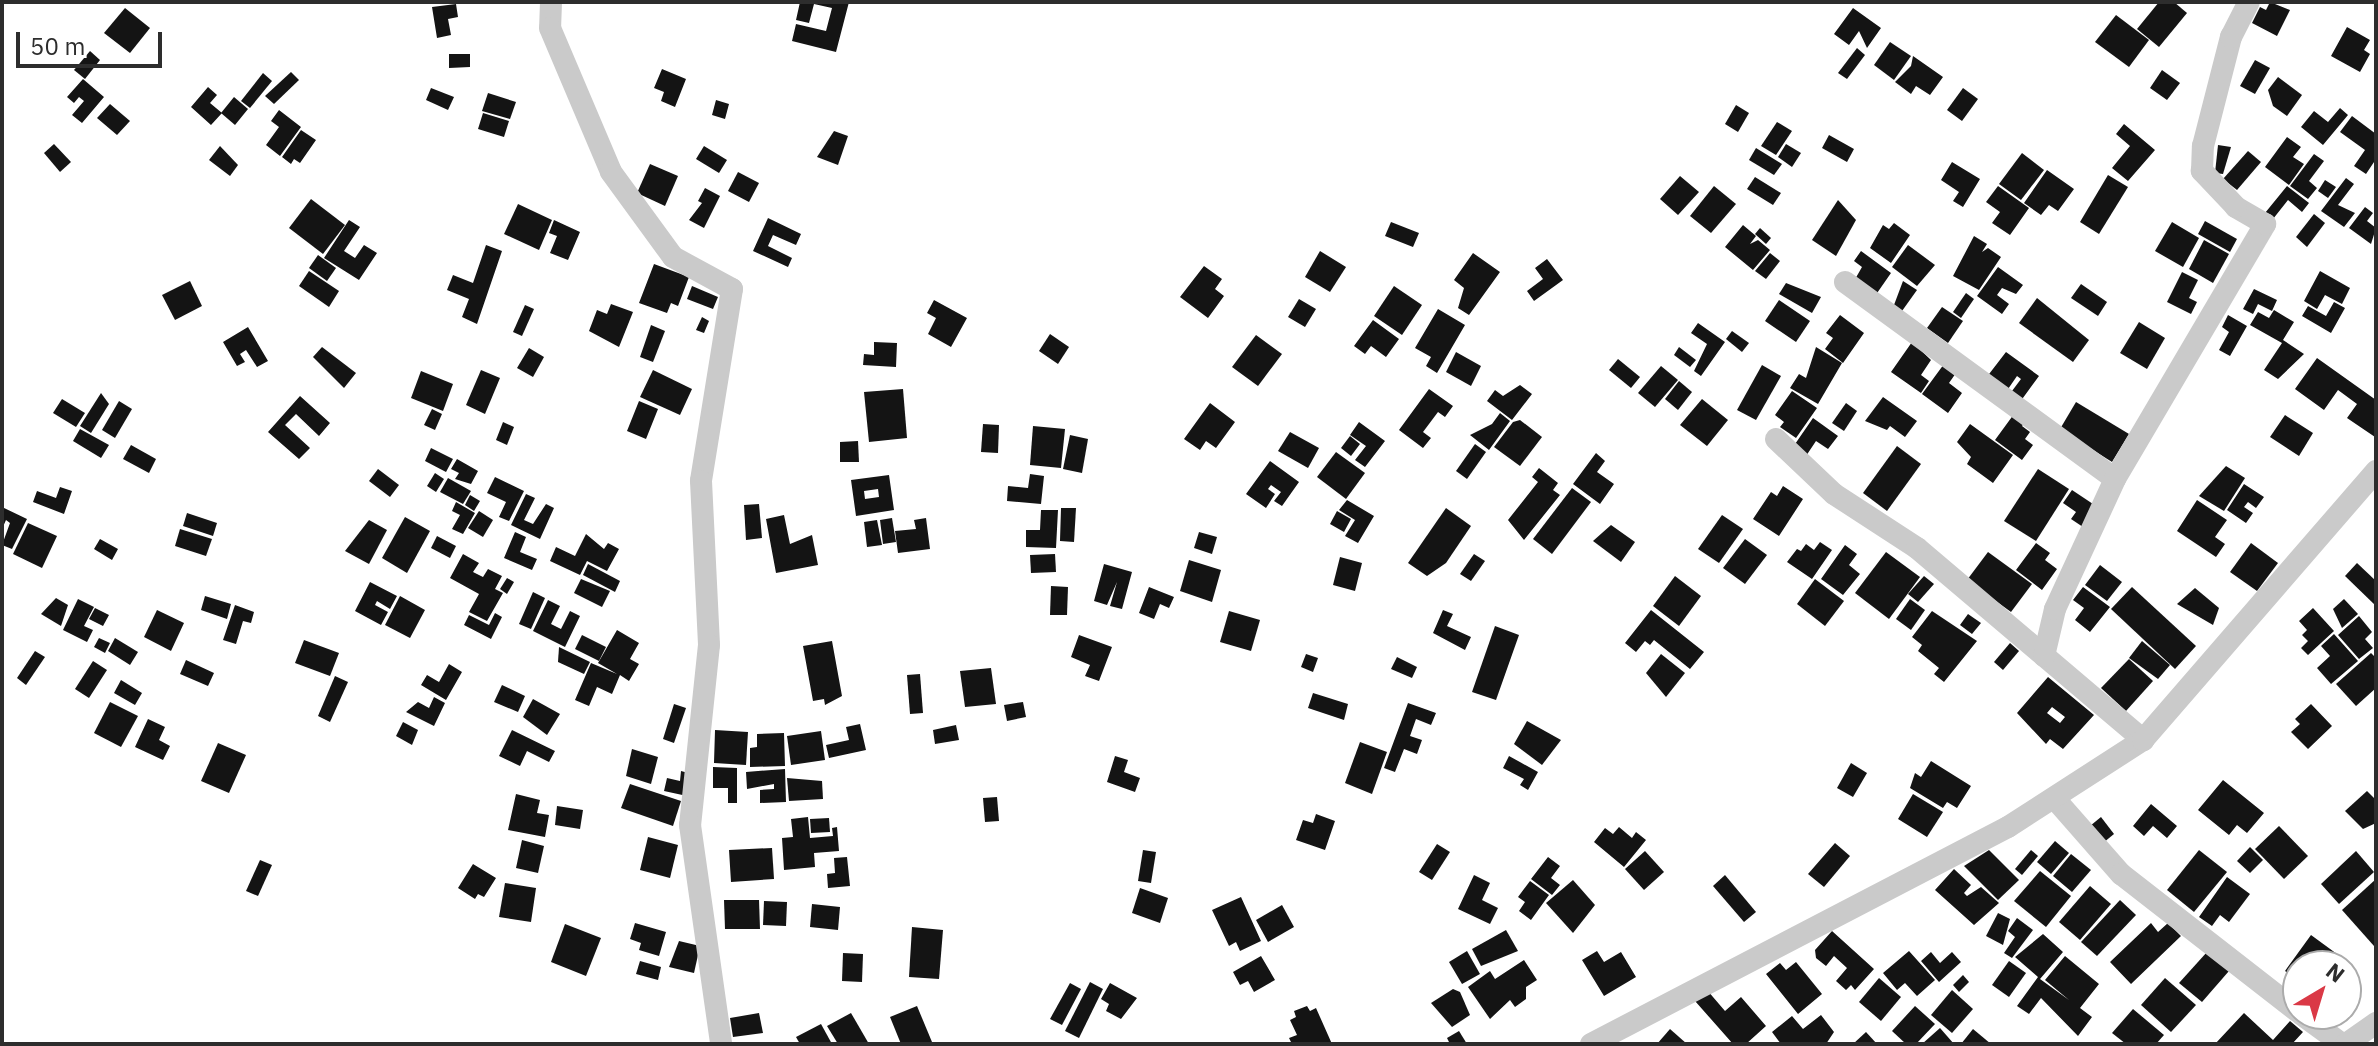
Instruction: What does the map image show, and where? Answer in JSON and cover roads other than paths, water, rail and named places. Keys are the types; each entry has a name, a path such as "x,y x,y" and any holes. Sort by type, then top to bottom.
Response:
{"street":[{"path":"551,2 550,28 611,172 673,257 732,289 701,481 709,645 690,825 721,1044"},
{"path":"2044,656 2055,609 2115,479 2265,224 2236,207 2202,171 2203,146 2231,37 2249,2"},
{"path":"1845,282 2115,479"},
{"path":"1776,439 1834,494 1917,548 2143,740"},
{"path":"1591,1044 2055,799 2143,740 2376,471"},
{"path":"2055,799 2121,874 2282,1000"},
{"path":"2324,1030 2344,1044 2373,1032"}]}
